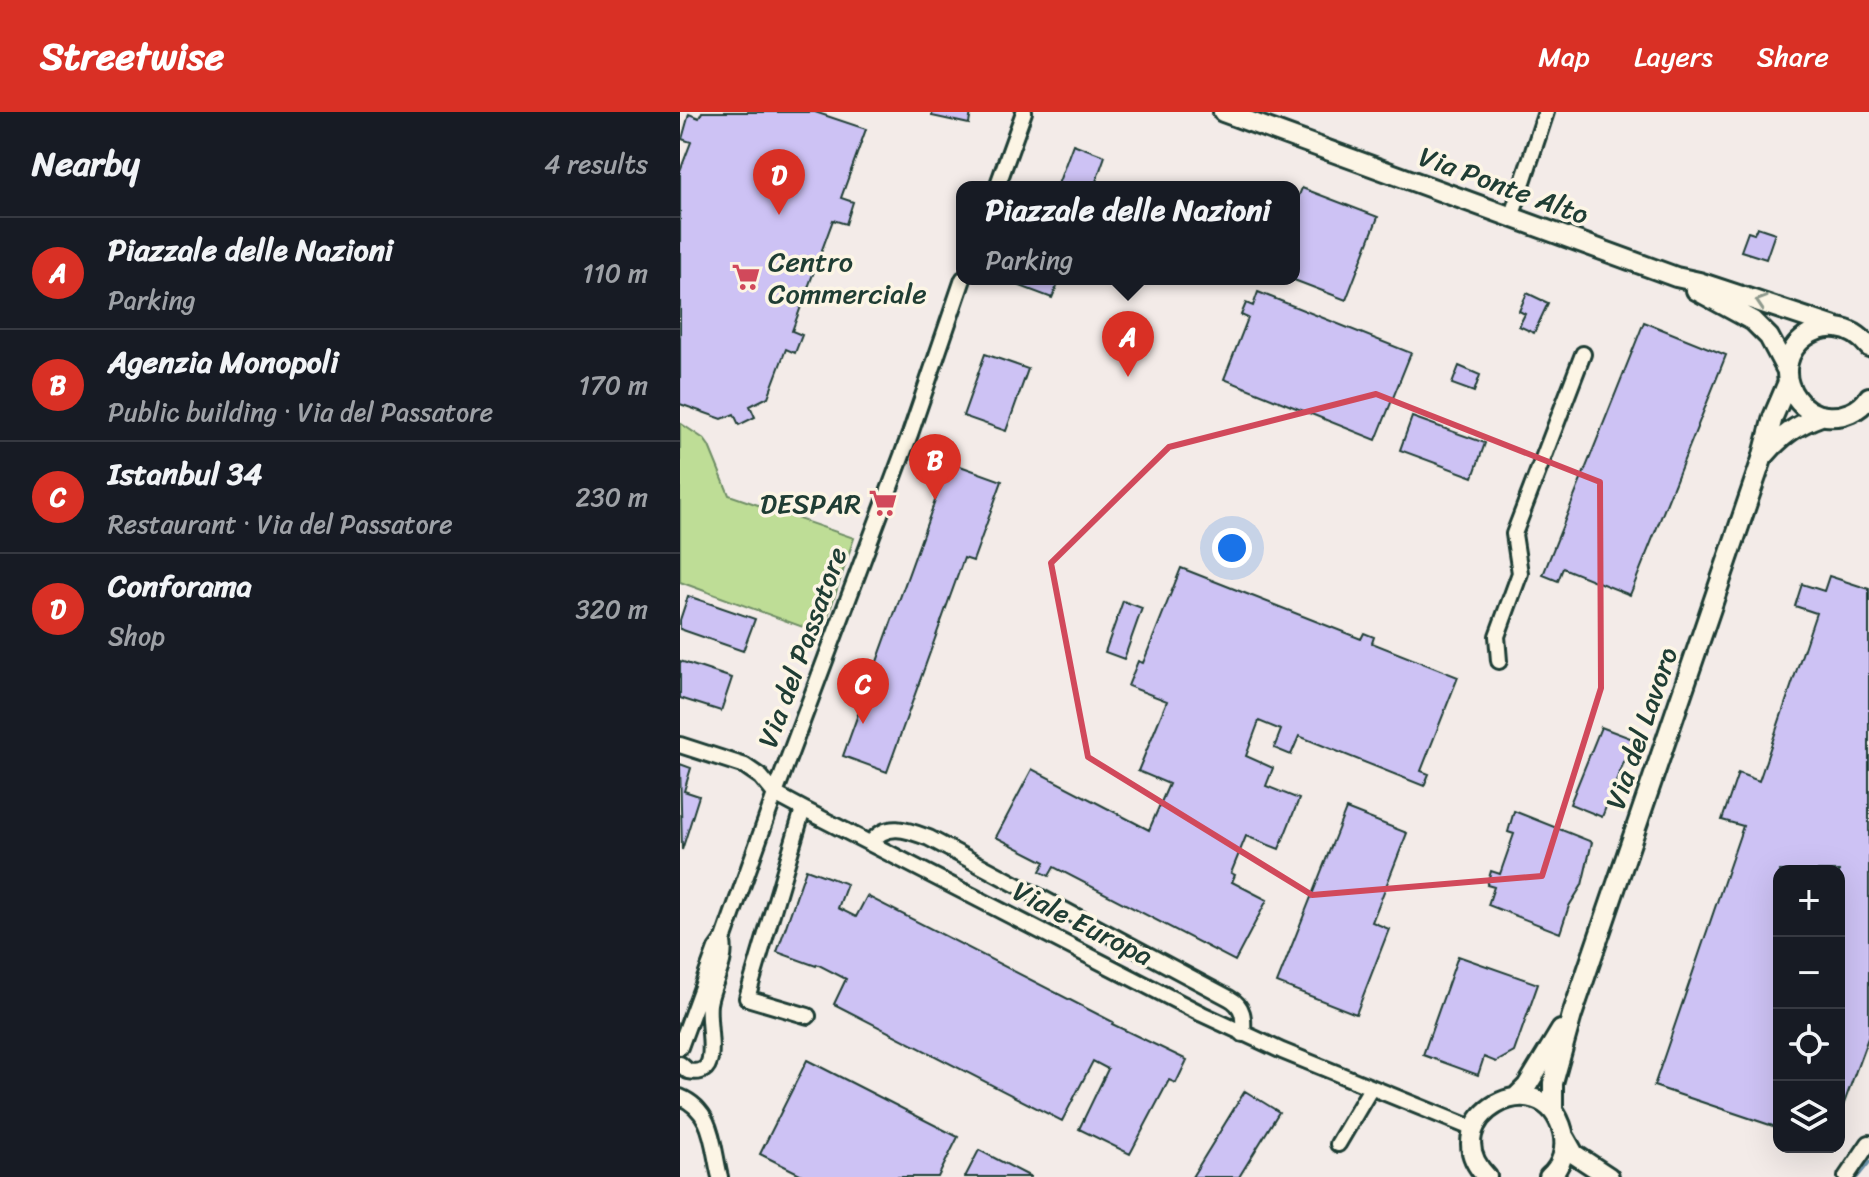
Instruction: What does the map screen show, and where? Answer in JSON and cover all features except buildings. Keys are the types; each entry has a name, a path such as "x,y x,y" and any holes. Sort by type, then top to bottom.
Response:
{"main road":[{"name":"Via Ponte Alto","path":"1223,112 1676,277 1835,327"},
{"name":"Via Ponte Alto","path":"1676,277 1753,321 1769,337 1788,377"},
{"path":"1835,327 1848,330 1868,345"},
{"name":"Via del Lavoro","path":"1609,1177 1574,1154 1553,1111 1553,1083 1572,1015 1762,459 1788,377 1790,357 1807,334 1835,327"},
{"path":"1788,377 1800,404 1821,416"},
{"name":"Via del Lavoro","path":"1762,459 1792,428 1821,416 1845,415 1856,410 1869,397"},
{"name":"Via del Lavoro","path":"1474,1129 1486,1110 1505,1099 1516,1097 1527,1086 1572,1015"},
{"path":"1516,1097 1536,1100 1553,1111"},
{"path":"1474,1129 1473,1153 1485,1176"},
{"path":"1549,1177 1560,1163 1565,1138"}],"street":[{"path":"999,181 1024,112"},
{"path":"1511,218 1546,112"},
{"name":"Via del Passatore","path":"680,1047 716,949 723,942 910,434 961,285"},
{"path":"1499,661 1497,636 1520,573 1514,534 1583,354"},
{"name":"Viale Europa","path":"680,745 745,766 761,777 775,794 1243,1034 1474,1129"},
{"path":"803,809 747,998 808,1016"},
{"path":"871,843 878,833 890,829 929,838 1236,1001 1242,1013 1243,1034"},
{"name":"Via del Passatore","path":"680,1064 694,1073 704,1069 710,1060 709,1005 725,953 723,942"},
{"path":"1338,1144 1371,1088"},
{"path":"680,1097 696,1106 707,1120 720,1177"},
{"path":"1846,1177 1869,1143"}],"highlighted area":[{"path":"1376,394 1600,482 1601,688 1542,876 1312,895 1088,757 1051,563 1169,447"}],"green space":[{"path":"680,423 709,446 729,495 854,538 822,634 680,582"}],"waterway":[{"path":"1857,1177 1869,1162"}],"place":[{"name":"Conforama","path":"779,215"},
{"name":"Centro Commerciale","path":"746,277"},
{"name":"Piazzale delle Nazioni","path":"1128,377"},
{"name":"Agenzia Monopoli","path":"935,500"},
{"name":"DESPAR","path":"883,503"},
{"name":"Istanbul 34","path":"863,724"}]}
